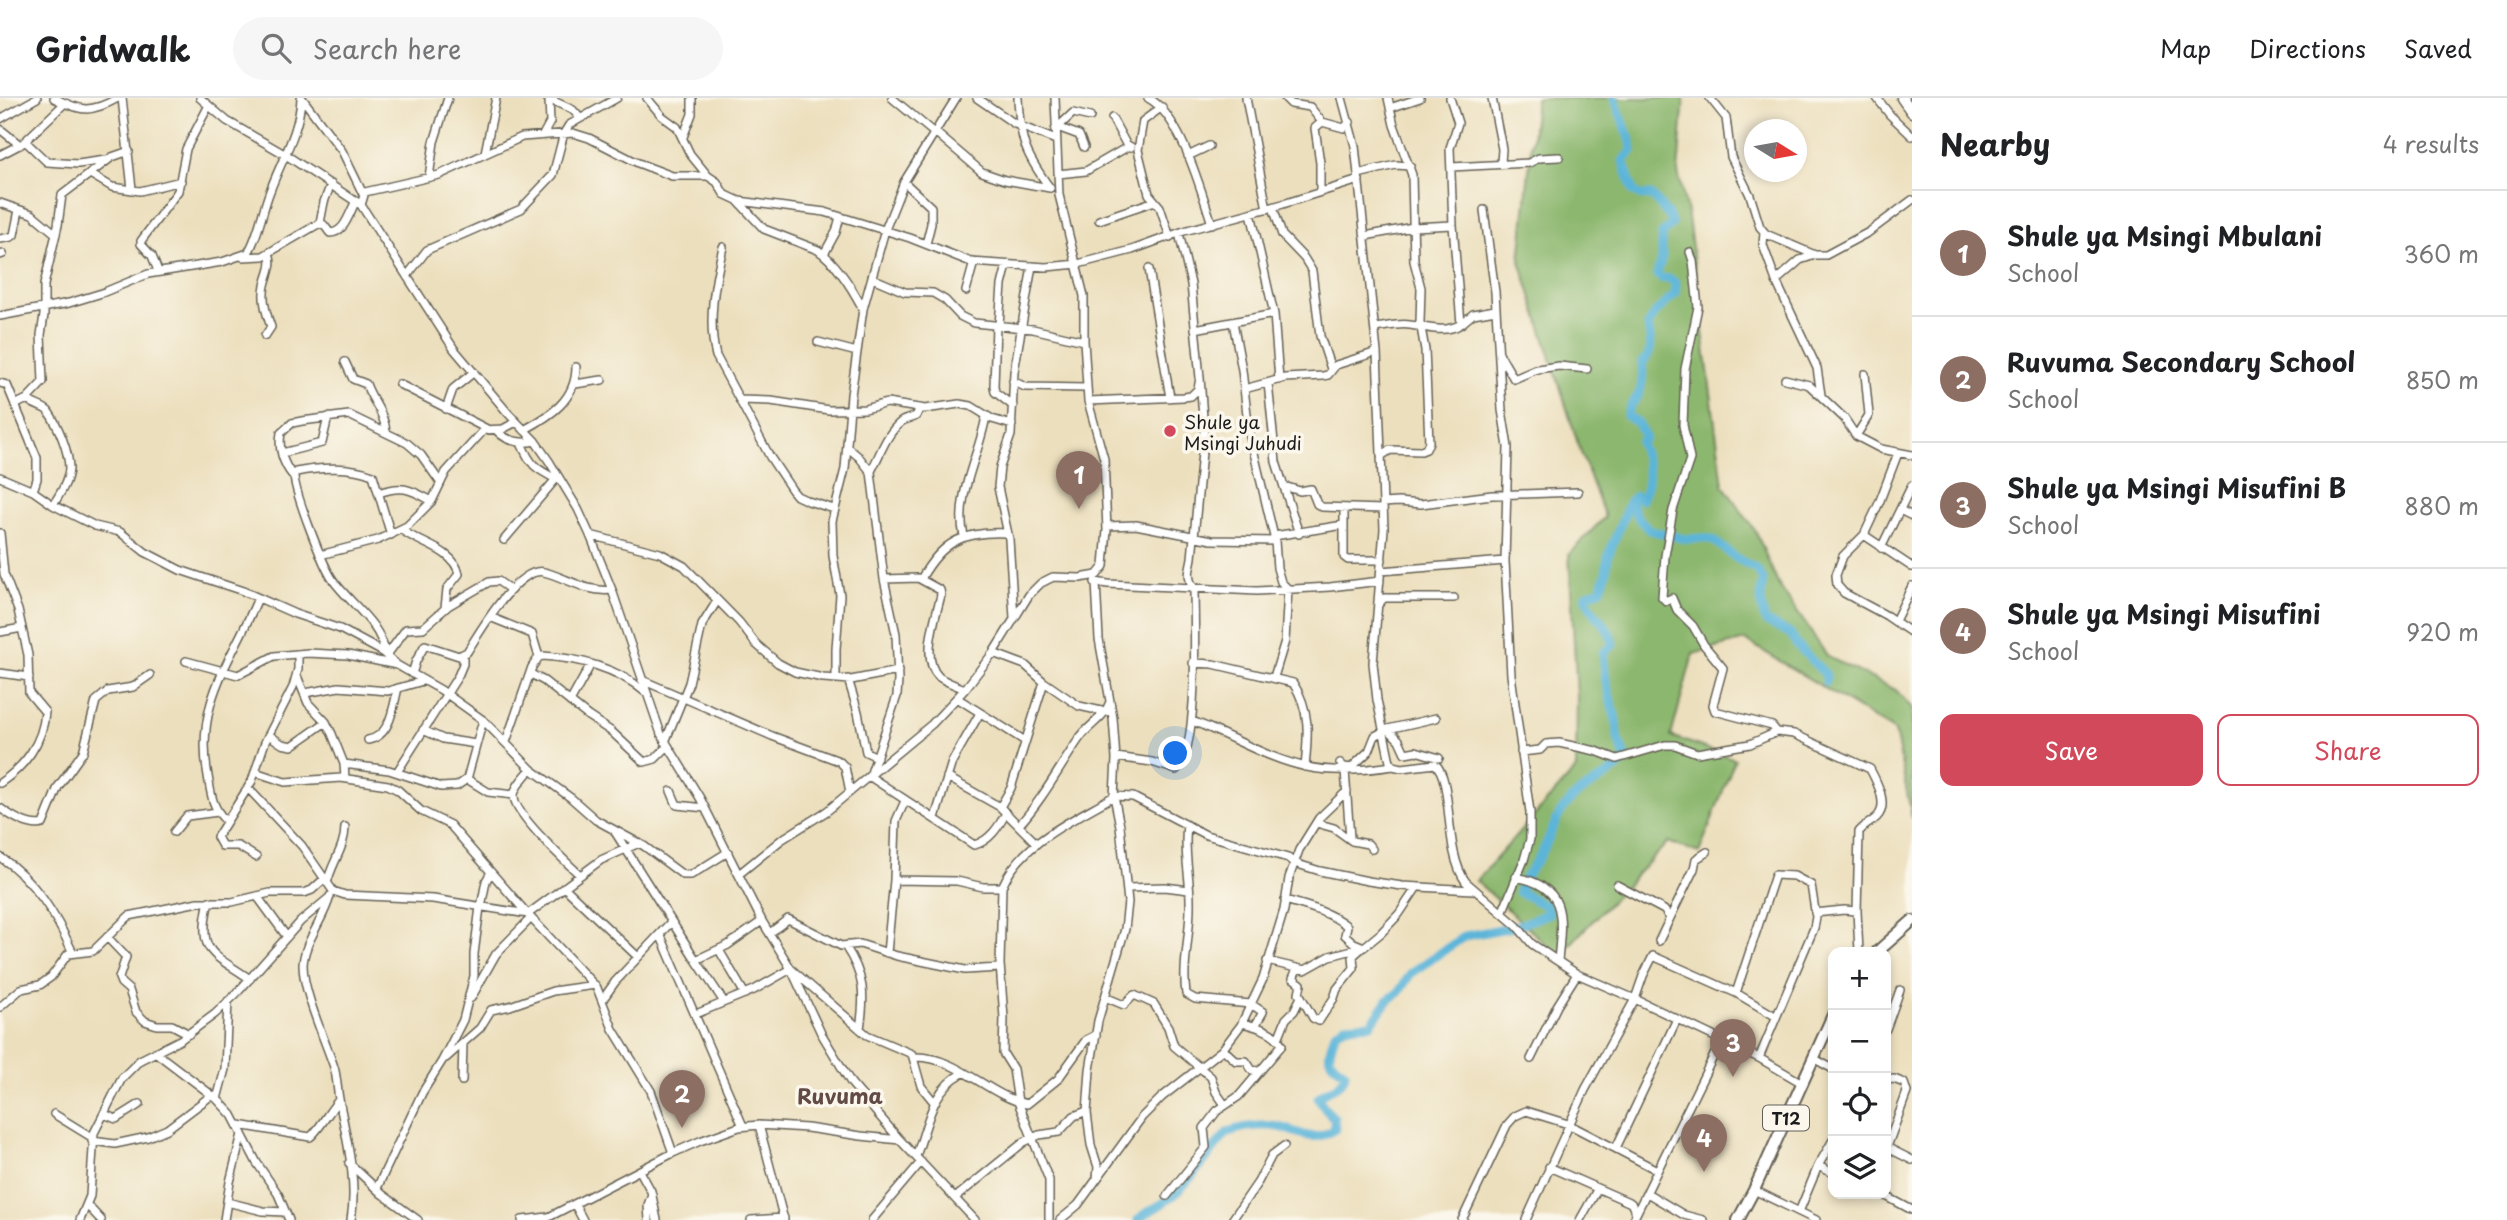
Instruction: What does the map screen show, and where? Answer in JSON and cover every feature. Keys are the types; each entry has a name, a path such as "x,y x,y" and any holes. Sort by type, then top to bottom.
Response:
{"highway":[{"path":"1883,947 1912,921"},
{"name":"T12","path":"1738,1220 1828,1026"}],"main road":[{"path":"1902,98 1912,112"}],"street":[{"path":"0,119 37,98"},
{"path":"54,98 94,110 120,98 132,189"},
{"path":"200,98 208,107 247,135 286,155 358,203 454,349 535,441 590,535 667,744 705,808 762,920 791,970 821,1033 851,1083 975,1220"},
{"path":"241,257 250,249 286,155 300,114 301,98"},
{"path":"301,98 342,151 363,194"},
{"path":"429,177 434,142 448,98"},
{"path":"485,153 496,98"},
{"path":"407,276 427,250 521,209 553,175 564,133 569,125 617,98"},
{"path":"647,98 662,116 677,127 690,154 708,176 718,182 723,194 737,200 825,212 974,262 1007,265 1078,264 1270,208 1396,165 1410,166"},
{"path":"683,137 692,114 692,98"},
{"path":"892,98 982,172 1005,180 1050,188"},
{"path":"836,679 840,596 832,547 834,509 844,476 849,410 863,309 885,230 904,182 956,98"},
{"path":"976,98 1020,127 1056,141"},
{"path":"1018,98 1025,149 1050,188 1059,195"},
{"path":"1055,98 1059,195 1084,296 1088,401 1104,459 1107,549 1102,570 1097,575 1080,578"},
{"path":"1148,98 1162,107 1188,156 1212,224"},
{"path":"1246,98 1270,208 1282,235 1304,258 1312,271 1320,336 1331,369"},
{"path":"1284,98 1289,103 1310,107 1322,122 1344,128 1350,122"},
{"path":"1342,98 1350,122 1359,177 1377,352 1383,506 1382,559 1373,663 1377,700 1393,766"},
{"path":"1381,456 1390,450 1421,452 1428,445 1421,288 1414,261 1410,166 1388,98"},
{"path":"1390,108 1420,98"},
{"path":"1450,98 1458,123 1450,144 1452,225 1461,324"},
{"path":"1492,98 1502,149 1501,163"},
{"path":"1710,98 1726,118 1728,150 1764,232 1763,245 1776,281 1817,368 1821,395"},
{"path":"1877,98 1912,136"},
{"path":"543,135 550,122 548,99 565,106 580,118"},
{"path":"0,156 23,143 65,103"},
{"path":"158,271 152,256 141,241 176,195 186,149 208,107"},
{"path":"1162,107 1143,121 1139,150 1147,187 1163,214 1170,237"},
{"path":"1058,129 1073,113 1090,117"},
{"path":"1112,118 1129,146 1139,150"},
{"path":"1320,192 1321,163 1315,128 1322,122"},
{"path":"0,129 47,162 78,164 109,159 128,151"},
{"path":"1058,129 1079,135 1084,147"},
{"path":"320,223 330,233 337,233 363,194 439,175 522,137 564,133 589,138 638,163 673,176 708,176"},
{"path":"1058,174 1086,171 1129,146"},
{"path":"1188,156 1209,146"},
{"path":"1451,167 1529,163 1539,158 1559,157"},
{"path":"15,405 27,399 42,385 44,379 41,342 44,285 62,195 109,159"},
{"path":"90,174 112,187 144,191 181,181"},
{"path":"904,182 931,207 931,224 926,244"},
{"path":"0,316 102,293 132,278 158,271 270,253 320,223 331,184"},
{"path":"737,200 764,229 824,254 854,292 863,309"},
{"path":"1776,281 1800,260 1826,255 1855,241 1912,200"},
{"path":"1099,220 1155,201"},
{"path":"0,203 41,219 56,234"},
{"path":"0,239 14,235 19,210"},
{"path":"1484,210 1495,292 1508,447 1505,561 1511,675 1530,812 1530,839 1502,913"},
{"path":"1251,213 1274,314 1279,380"},
{"path":"824,254 836,232 840,216"},
{"path":"1365,236 1413,227 1452,225"},
{"path":"1764,232 1815,255"},
{"path":"1116,757 1139,759 1178,769 1192,721 1194,587 1188,573 1192,558 1204,431 1191,284 1179,233"},
{"path":"723,247 714,298 715,351 770,457 792,490 797,496 808,501 834,509"},
{"path":"1690,252 1698,298 1685,369 1683,425 1690,459 1673,510 1664,556 1662,597 1666,601 1672,598 1677,610 1693,626 1723,668 1714,710 1772,726 1777,732"},
{"path":"265,336 271,327 263,294 271,267 270,253"},
{"path":"966,291 974,262"},
{"path":"1007,265 1002,285 994,386 1000,397 1013,406"},
{"path":"1014,618 1007,533 998,487 1000,467 1012,425 1013,381 1032,266"},
{"path":"1149,269 1170,398"},
{"path":"872,278 905,292 933,293 967,320 1023,327 1084,341"},
{"path":"1375,328 1407,325 1439,329 1458,327 1473,314 1495,310"},
{"path":"1195,329 1274,314"},
{"path":"1233,321 1249,432 1275,538 1278,577 1288,589 1285,641 1275,677"},
{"path":"818,342 857,352"},
{"path":"1499,351 1514,379 1537,369 1559,366 1587,369"},
{"path":"1244,389 1279,380 1328,375 1331,369 1344,361 1377,352"},
{"path":"345,362 353,379 366,384 373,402 384,416 386,432"},
{"path":"524,430 547,418 564,403 575,384 576,367"},
{"path":"446,409 453,389 474,372"},
{"path":"1856,436 1869,415 1865,374"},
{"path":"1088,401 1191,396 1198,388 1199,378"},
{"path":"1785,379 1809,385 1844,418 1856,436 1881,449 1912,455"},
{"path":"575,384 602,380"},
{"path":"1013,381 1025,387 1087,388"},
{"path":"0,383 7,385 37,458 37,479 33,491"},
{"path":"1268,383 1276,462 1299,534"},
{"path":"399,384 486,429 496,430 516,422"},
{"path":"1493,396 1502,400"},
{"path":"27,399 35,406 48,411 67,456 69,469 66,481 53,505"},
{"path":"741,400 764,400 803,407 849,410 865,410 887,402 920,408 959,404 971,406 986,416 1012,425"},
{"path":"870,775 894,710 898,671 895,627 884,579 871,471 881,447 897,426 916,416 920,408"},
{"path":"386,654 379,632 334,582 320,555 293,476 284,462 279,438 285,428 302,421 349,415 386,432 417,451 440,482"},
{"path":"964,536 961,516 986,416"},
{"path":"282,453 322,443 328,417"},
{"path":"320,555 402,530 432,501 440,482 486,429"},
{"path":"496,430 509,440 521,443 535,441"},
{"path":"521,443 526,456 540,472 558,478"},
{"path":"847,447 871,471"},
{"path":"1898,453 1864,535 1843,556 1836,575 1837,585 1844,593 1912,633"},
{"path":"293,476 296,472 323,468 373,475 391,535"},
{"path":"0,477 33,491 53,505 95,526 120,532 145,552 180,570 340,629 386,654 397,665 446,693 483,720 531,769 571,798 599,823 639,843 686,875 728,852"},
{"path":"504,540 558,478"},
{"path":"1283,486 1300,491 1311,489 1319,506 1344,509 1508,494 1578,492"},
{"path":"1881,548 1912,486"},
{"path":"379,493 404,488 432,501"},
{"path":"1344,509 1345,559 1382,559"},
{"path":"1900,510 1912,516"},
{"path":"1107,526 1136,525 1193,534 1212,540 1275,538 1343,525"},
{"path":"402,530 437,548 458,568 459,574 447,589 445,608"},
{"path":"920,579 941,551 964,536 984,532 1007,533"},
{"path":"0,533 2,569 28,655 29,693 45,712 43,724 26,762 0,783"},
{"path":"590,535 649,549 684,566 739,622 756,644 778,663 795,672 848,679 898,671"},
{"path":"1864,535 1912,567"},
{"path":"1381,571 1505,561"},
{"path":"397,772 460,673 463,656 511,590 530,574 542,571 597,592 612,590"},
{"path":"884,579 911,576 938,588 941,595 931,635 933,668 939,676 965,689"},
{"path":"739,874 781,840 827,811 932,724 965,689 993,653 1029,595 1047,579 1080,578 1096,582 1257,590 1380,581"},
{"path":"386,654 406,629 423,628 445,608 489,582 498,581 511,590"},
{"path":"1096,582 1100,639 1111,699 1116,757 1114,796 1128,911 1105,997 1090,1070 1087,1111 1097,1179"},
{"path":"1895,621 1912,586"},
{"path":"225,820 218,812 211,795 205,748 209,713 221,671 258,598"},
{"path":"1378,606 1384,598 1454,598"},
{"path":"531,674 612,732 644,762 654,759 667,744 684,698 702,625 717,601"},
{"path":"490,617 532,634 539,657 506,742"},
{"path":"0,632 22,628"},
{"path":"412,674 425,645 463,656"},
{"path":"993,653 1023,664 1079,706 1106,712"},
{"path":"186,661 242,674 269,657 298,654 348,655 397,665"},
{"path":"256,857 238,846 222,846 218,843 218,833 248,789 269,735 283,711 297,676 298,654"},
{"path":"539,657 551,656 591,664 626,678 646,693"},
{"path":"1194,663 1206,663 1293,683 1303,701 1309,730 1305,767"},
{"path":"570,702 591,664"},
{"path":"0,673 29,677"},
{"path":"0,808 19,820 36,826 43,824 58,787 83,751 96,701 108,691 132,687 150,675"},
{"path":"297,676 308,703 326,722 344,764 345,778"},
{"path":"848,679 866,752 877,757"},
{"path":"642,680 772,736 839,761 845,767 850,792"},
{"path":"304,693 339,687 388,691 424,681"},
{"path":"870,775 974,845 982,843 995,831 1044,682"},
{"path":"368,740 382,734 386,728 398,688"},
{"path":"957,698 1025,741"},
{"path":"1019,825 1041,798 1079,738 1106,712 1111,699"},
{"path":"935,818 958,751 980,713"},
{"path":"1343,766 1351,768 1369,751 1375,736 1386,730 1436,718"},
{"path":"344,764 397,772 441,787 457,786 467,779 483,720"},
{"path":"1192,721 1305,767 1402,768 1435,764 1439,767 1445,783 1454,857 1460,874 1517,926 1532,944 1577,974 1759,1058 1802,1083"},
{"path":"269,735 282,744 292,746 326,722"},
{"path":"423,730 443,739 476,744"},
{"path":"1386,730 1399,740 1405,753 1416,751 1436,754"},
{"path":"1521,752 1539,750 1546,744 1559,743 1596,751 1617,759 1665,745 1675,745 1697,753 1750,744 1777,732 1794,734 1868,767 1879,790 1881,810 1877,817 1859,832 1859,947"},
{"path":"1343,766 1350,838"},
{"path":"531,769 514,794 515,801 538,834 580,875"},
{"path":"255,772 285,782 345,778 383,784 398,790 421,811 450,825 529,916 595,985 603,999 613,1029 651,1091 673,1153"},
{"path":"947,777 1003,810 1036,843"},
{"path":"467,779 490,793 514,794"},
{"path":"248,789 302,846 328,889"},
{"path":"671,791 677,805 705,808"},
{"path":"1060,1220 1078,1205 1142,1117 1162,1097 1223,1049 1242,1023 1260,985 1299,850 1316,822 1347,791"},
{"path":"1049,1220 1049,1180 1018,1102 1013,1069 1003,1053 1004,1017 1000,968 1002,887 1006,877 1036,843 1114,796 1125,795 1142,800 1216,839 1288,858 1294,863 1368,881 1475,890"},
{"path":"887,953 896,821 905,801"},
{"path":"174,832 187,816 218,812"},
{"path":"1316,822 1368,844 1372,849"},
{"path":"1187,825 1185,858 1191,906 1185,963 1186,994 1195,999 1251,1004 1263,1012 1255,1026"},
{"path":"345,827 342,848 332,864 328,889 303,964 306,984 334,1068 349,1163 353,1208 351,1220"},
{"path":"615,831 724,1002"},
{"path":"467,1004 496,954 529,916 601,860 639,843"},
{"path":"1658,942 1694,869 1696,859 1707,852"},
{"path":"0,857 34,885 59,924 73,953"},
{"path":"377,1188 422,1093 459,1027 474,976 480,907 491,872"},
{"path":"1736,993 1775,875 1788,875 1812,885 1814,928 1759,1058"},
{"path":"1516,877 1545,886 1559,905 1561,932 1558,961"},
{"path":"894,880 955,881 983,887 1002,887"},
{"path":"1617,885 1664,910 1670,918"},
{"path":"564,887 638,957"},
{"path":"1127,888 1165,887 1189,890"},
{"path":"1297,969 1293,978 1301,984 1299,993 1313,1018 1319,1021 1335,998 1337,989 1354,968 1353,956 1399,914 1417,887"},
{"path":"80,1220 90,1196 92,1140 122,1078 130,1068 189,1034 228,1001 328,889"},
{"path":"0,1007 20,989 40,985 51,977 65,957 73,953 93,951 129,916 168,906 209,901 232,902 257,896 328,889 342,894 433,899 529,916"},
{"path":"257,896 287,937"},
{"path":"1285,900 1339,920 1347,926 1345,935 1364,947"},
{"path":"209,901 206,925 209,951 215,958 250,979"},
{"path":"1815,913 1857,911"},
{"path":"770,933 788,919 836,944 860,944 887,953 965,970 1000,968"},
{"path":"696,960 735,941 762,920"},
{"path":"603,999 611,986 671,922"},
{"path":"660,934 743,1126"},
{"path":"107,937 125,957 119,978 129,990 136,1012 145,1021 157,1025 172,1025 189,1034"},
{"path":"845,946 860,973 864,1004 860,1029"},
{"path":"1267,961 1305,970 1330,956 1364,947"},
{"path":"719,950 745,994"},
{"path":"1526,1220 1568,1124 1635,999 1653,956 1736,993 1775,1016"},
{"path":"696,1014 745,994 791,970"},
{"path":"791,970 860,1029 909,1052 914,1057 921,1086 934,1102"},
{"path":"1531,1059 1557,1006 1577,974"},
{"path":"442,1061 481,1028 491,1010 553,992 595,985"},
{"path":"1891,1015 1900,990"},
{"path":"1105,997 1124,1005 1134,995 1154,1004 1168,1027 1176,1049 1211,1077 1224,1105"},
{"path":"1278,1039 1286,1019 1294,1011 1301,997"},
{"path":"54,1114 92,1140 116,1144 148,1137 167,1129 214,1097 225,1069 228,1001"},
{"path":"1616,1148 1677,1019"},
{"path":"1167,1196 1206,1147 1204,1128 1224,1105 1239,1096 1282,1045 1278,1039 1255,1026 1242,1023"},
{"path":"459,1027 463,1044 462,1082"},
{"path":"914,1057 929,1058 1018,1102 1029,1104 1058,1079 1086,1040 1096,1035"},
{"path":"1634,1216 1721,1041"},
{"path":"1223,1049 1236,1061 1246,1061 1252,1070 1258,1071"},
{"path":"155,1052 214,1097 239,1125 258,1164 273,1184 287,1216"},
{"path":"1813,1058 1828,1066"},
{"path":"872,1220 919,1159 934,1102 942,1088 963,1073"},
{"path":"1891,1080 1898,1081 1907,1089 1891,1133"},
{"path":"239,1125 312,1137 339,1100"},
{"path":"104,1114 116,1119 140,1104"},
{"path":"955,1198 1013,1151 1033,1138 1059,1132 1074,1116 1087,1111"},
{"path":"1462,1220 1507,1125 1515,1116 1526,1111 1568,1124 1657,1170"},
{"path":"751,1220 784,1219 760,1125"},
{"path":"522,1220 546,1218 700,1140 743,1126 807,1128 900,1140"},
{"path":"224,1220 242,1134"},
{"path":"1232,1220 1258,1182 1272,1155 1284,1146"},
{"path":"1799,1212 1828,1149"},
{"path":"1891,1150 1912,1160"},
{"path":"349,1163 382,1194 418,1220"},
{"path":"1818,1166 1828,1171"},
{"path":"1549,1167 1631,1203 1634,1216"},
{"path":"640,1171 652,1194 657,1220"},
{"path":"1580,1220 1597,1190"},
{"path":"1754,1190 1816,1220"},
{"path":"1647,1193 1683,1217 1703,1220"},
{"path":"649,1220 648,1205 652,1194"},
{"path":"1891,1199 1912,1210"},
{"path":"227,1202 287,1216"},
{"path":"87,1205 101,1220"},
{"path":"575,1205 583,1220"}],"green space":[{"path":"1536,98 1684,98 1678,172 1688,217 1723,485 1756,532 1778,584 1828,657 1896,690 1912,708 1912,818 1895,731 1745,640 1693,654 1671,736 1735,759 1699,853 1668,842 1559,956 1476,881 1576,769 1577,696 1569,554 1605,517 1580,450 1520,261"}],"waterway":[{"path":"1614,98 1631,142 1632,151 1623,161 1634,192 1642,196 1651,195 1672,224 1662,234 1662,257 1657,274 1676,283 1675,294 1657,311 1648,325 1650,349 1642,363 1640,390 1627,416 1638,423 1645,437 1640,443 1648,472 1642,500 1636,496 1630,501 1636,515 1649,530 1686,539 1713,540 1756,569 1763,580 1761,601 1766,622 1791,634 1796,644 1826,675 1826,682"},
{"path":"1138,1220 1182,1188 1228,1132 1272,1126 1318,1136 1335,1129 1334,1118 1318,1098 1344,1078 1345,1072 1333,1063 1330,1056 1335,1033 1345,1026 1371,1024 1388,1000 1399,992 1411,973 1465,936 1517,926 1549,913 1546,906 1519,892 1524,879 1543,850 1566,805 1626,759 1618,739 1617,724 1606,682 1603,653 1613,645 1607,630 1590,607 1586,595 1601,589 1608,556 1630,501"}],"place":[{"name":"Shule ya Msingi Juhudi","path":"1170,431"},
{"name":"Shule ya Msingi Mbulani","path":"1079,509"},
{"name":"Shule ya Msingi Misufini B","path":"1733,1077"},
{"name":"Ruvuma Secondary School","path":"682,1128"},
{"name":"Shule ya Msingi Misufini","path":"1704,1172"}],"district":[{"name":"Ruvuma","path":"840,1095"}]}
